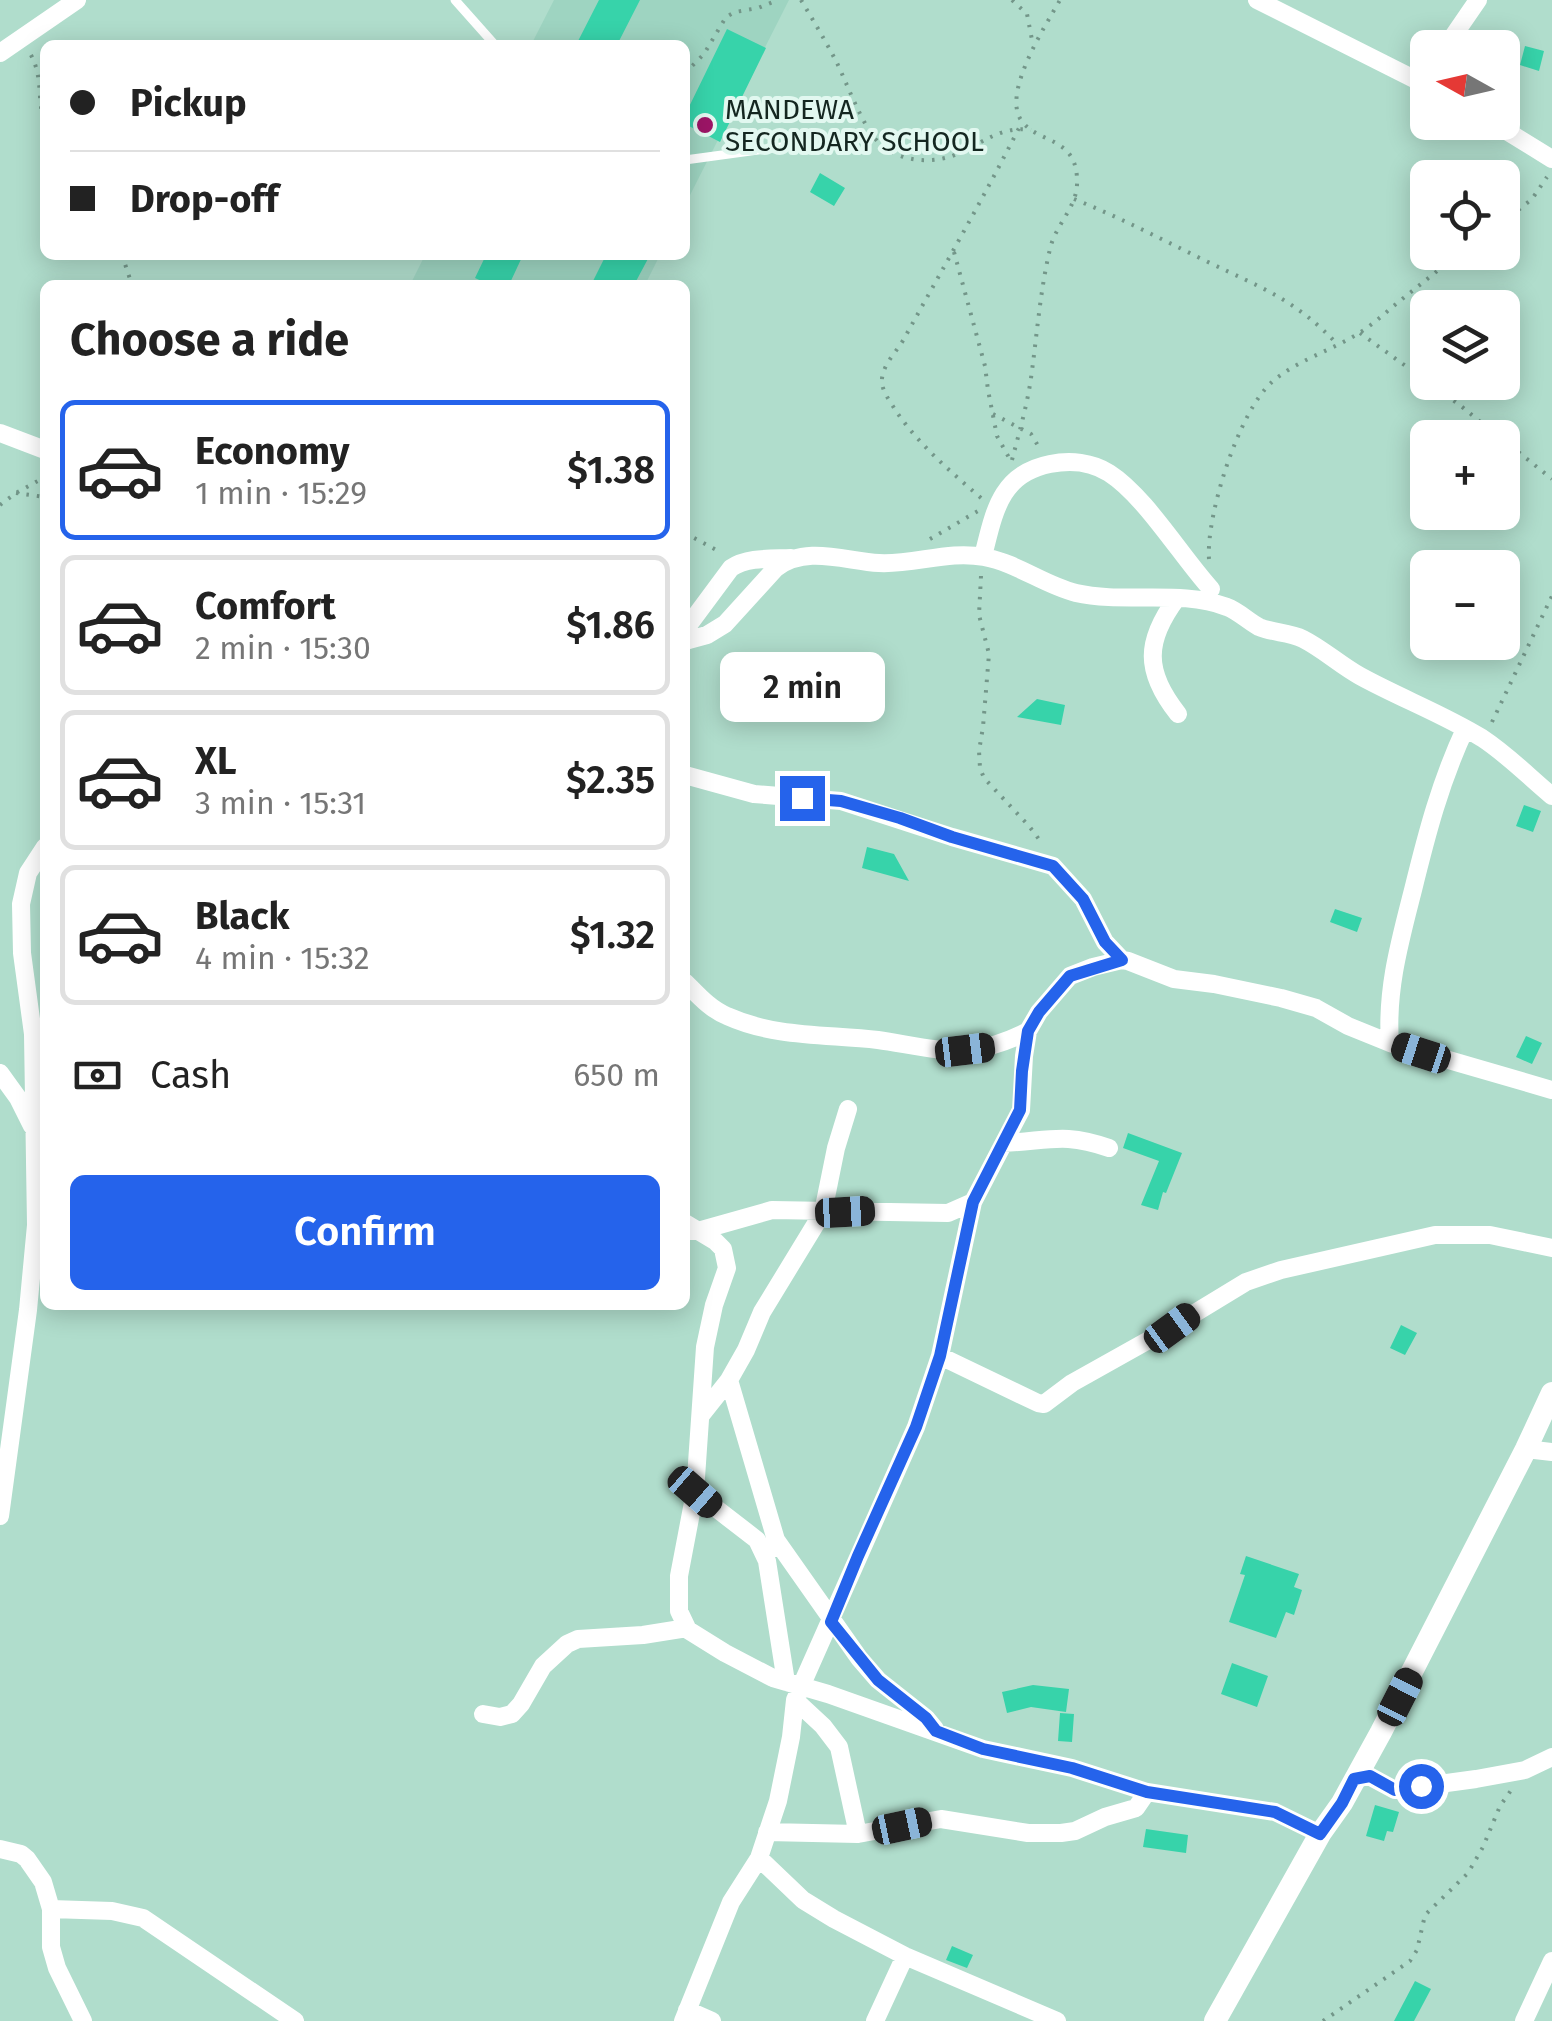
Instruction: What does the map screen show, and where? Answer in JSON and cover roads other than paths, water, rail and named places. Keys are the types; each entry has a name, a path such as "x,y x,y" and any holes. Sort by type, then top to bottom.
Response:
{"main road":[{"path":"1215,2021 1381,1732 1552,1393"}],"street":[{"path":"0,53 76,0"},
{"path":"1257,0 1410,72"},
{"path":"1457,30 1478,0"},
{"path":"1520,139 1552,159"},
{"path":"0,434 40,448"},
{"path":"983,556 994,514 1006,490 1023,474 1066,461 1087,464 1122,483 1211,589"},
{"path":"690,623 724,576 739,563 808,555 881,563 935,556 983,556 1077,593 1177,598 1228,607 1256,625 1303,639 1364,678 1484,740 1552,796"},
{"path":"690,640 707,636 725,624 776,568 796,557"},
{"path":"1177,598 1160,622 1153,661 1156,682 1178,714"},
{"path":"1390,1043 1391,986 1407,914 1432,813 1465,729"},
{"path":"690,776 754,794 841,801 1053,866 1083,899 1105,942 1122,960 1174,979 1214,984 1316,1008 1390,1043 1552,1090"},
{"path":"0,1516 36,1225 39,1136 21,904 28,873 40,855"},
{"path":"794,1689 831,1622 916,1427 940,1356 973,1202 1020,1110 1028,1031 1070,976 1122,960"},
{"path":"690,987 727,1016 789,1034 965,1050 1007,1042 1028,1031"},
{"path":"0,1073 39,1136"},
{"path":"702,1414 729,1380 785,1272 823,1212 848,1109"},
{"path":"1004,1143 1066,1137 1109,1148"},
{"path":"690,1228 772,1210 948,1213 973,1202"},
{"path":"690,1229 723,1250 726,1268 709,1323 695,1492 679,1576 679,1612 687,1628 794,1689 983,1749 1072,1768 1147,1792 1275,1812 1320,1834"},
{"path":"940,1356 1044,1404 1072,1382 1172,1328 1246,1282 1280,1270 1435,1234 1490,1235 1552,1248"},
{"path":"729,1380 776,1540 772,1582"},
{"path":"1526,1448 1552,1452"},
{"path":"695,1492 757,1540 767,1561 794,1689 788,1753 778,1801 759,1858 731,1902 685,2016 712,2021"},
{"path":"776,1540 831,1622 878,1680 926,1718 936,1731"},
{"path":"484,1714 512,1714 543,1666 578,1639 643,1636 687,1628"},
{"path":"794,1689 839,1747 858,1834"},
{"path":"1354,1779 1370,1776 1395,1790 1525,1770 1552,1757"},
{"path":"767,1832 858,1834 941,1820 1060,1834 1136,1808 1147,1792"},
{"path":"0,1849 21,1854 43,1882 51,1909 51,1946 62,1981 83,2021"},
{"path":"759,1858 803,1900 906,1956 1057,2021"},
{"path":"51,1909 112,1910 143,1918 295,2021"},
{"path":"874,2021 906,1956"},
{"path":"1524,2021 1552,1961"}],"lane":[{"path":"455,0 491,40"},
{"path":"690,159 810,143"}],"place":[{"name":"MANDEWA SECONDARY SCHOOL","path":"705,125"}]}
